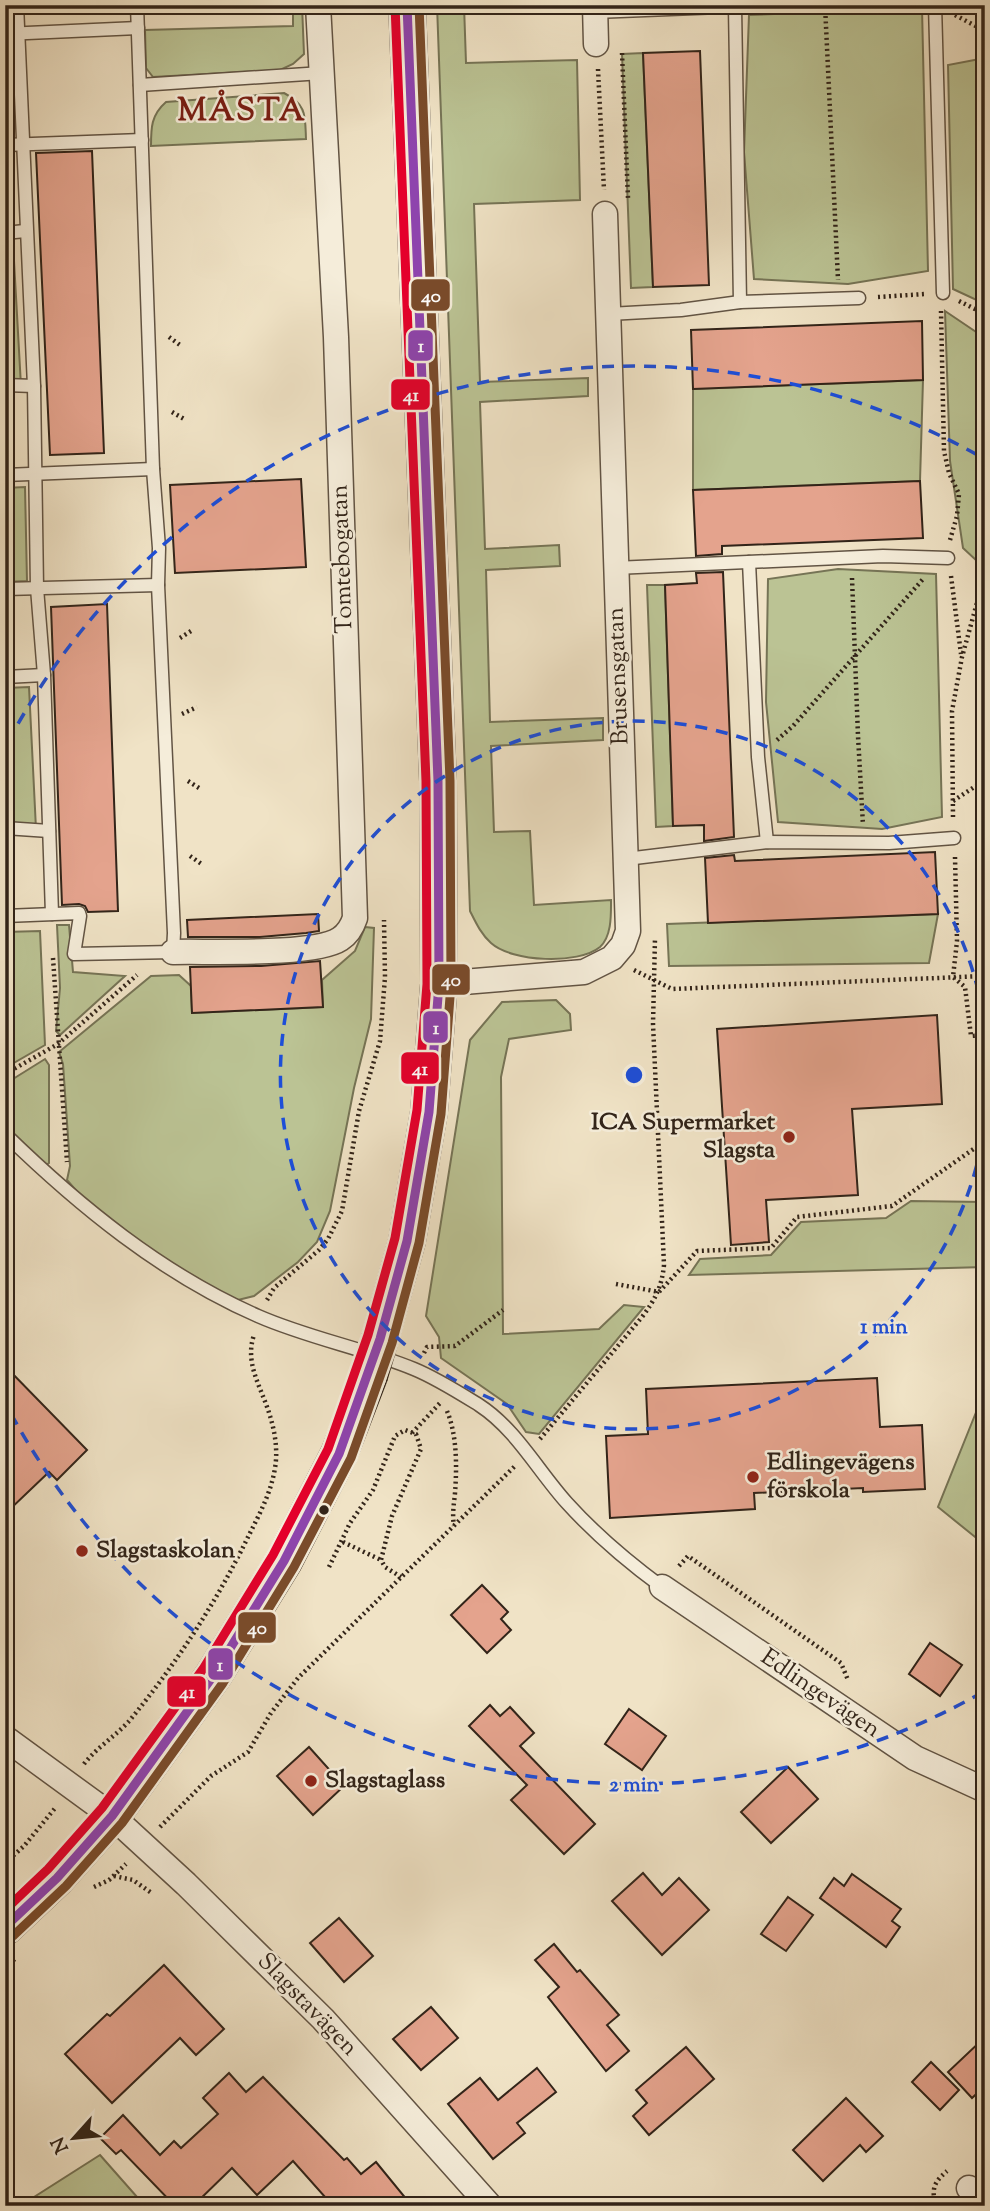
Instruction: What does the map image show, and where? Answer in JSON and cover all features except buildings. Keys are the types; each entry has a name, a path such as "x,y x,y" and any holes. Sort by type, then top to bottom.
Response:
{"main road":[{"path":"14,1939 57,1878 112,1816 213,1676 284,1561 339,1454 369,1376 407,1241 429,1112 439,984 438,781 407,5"}],"street":[{"name":"Tomtebogatan","path":"173,952 312,949 340,939 351,929 355,918 336,337 318,5"},
{"path":"595,8 596,44"},
{"name":"Brusensgatan","path":"605,214 628,931 623,945 612,958"},
{"path":"439,984 584,972 612,958"},
{"name":"Edlingevägen","path":"662,1587 915,1758 985,1790"},
{"name":"Slagstavägen","path":"5,1738 112,1816 186,1884 323,2019 490,2206"}],"lane":[{"path":"17,5 12,34 23,145 34,386 37,588 44,675 52,914"},
{"path":"5,916 79,914 74,954 173,952 136,5"},
{"path":"595,8 767,5"},
{"path":"935,5 943,293"},
{"path":"735,7 740,302"},
{"path":"12,34 138,28"},
{"path":"140,85 322,73"},
{"path":"5,145 142,140"},
{"path":"5,233 26,231"},
{"path":"609,314 681,310 740,302 859,298"},
{"path":"5,385 34,386"},
{"path":"5,475 153,469"},
{"path":"615,568 883,556 948,558"},
{"path":"749,562 758,758 767,842"},
{"path":"8,589 158,585"},
{"path":"5,677 44,675"},
{"path":"5,828 49,831"},
{"path":"626,859 767,842 865,843 954,838"},
{"path":"5,1134 69,1194 146,1252 201,1287 261,1317 415,1369 496,1418 517,1438 543,1475 595,1532 662,1587"}],"path":[{"path":"825,5 839,299"},
{"path":"950,12 985,31"},
{"path":"596,44 605,214"},
{"path":"943,293 940,319 944,451 949,473 959,494 948,558 961,657"},
{"path":"5,475 8,589"},
{"path":"851,557 865,843"},
{"path":"758,758 793,726 934,567 948,558"},
{"path":"953,977 957,941 951,711 961,657 985,574"},
{"path":"953,801 985,780"},
{"path":"52,914 53,973 69,1194"},
{"path":"5,1074 58,1044 131,978 173,952"},
{"path":"612,958 671,989 985,976"},
{"path":"953,977 965,987 971,1036 985,1035"},
{"path":"655,982 653,1024 664,1265 659,1292"},
{"path":"90,1889 119,1872 211,1776 248,1752 271,1713 298,1678 527,1454 642,1317 659,1292 697,1251 771,1248 797,1217 892,1206 985,1141"},
{"path":"616,1284 659,1292"},
{"path":"415,1369 427,1347 455,1346 503,1310"},
{"path":"5,1863 45,1823 86,1761 128,1723 208,1612 230,1576 267,1499 276,1464 274,1432 251,1364 250,1353 261,1317"},
{"path":"445,1385 439,1398 454,1428 454,1526"},
{"path":"412,1433 441,1401"},
{"path":"329,1567 350,1523 373,1490 395,1436 405,1430 416,1434 421,1448 393,1516 381,1560"},
{"path":"343,1542 381,1560 401,1577"},
{"path":"5,1968 14,1939"}],"green space":[{"path":"293,5 302,5 304,54 293,64 280,70 153,77 146,68 145,30 293,26"},
{"path":"437,5 464,5 466,63 577,60 580,200 474,204 480,382 588,378 588,396 480,402 485,549 559,545 560,566 486,570 490,722 603,718 603,740 491,746 494,832 530,831 534,905 611,900 607,937 600,947 577,957 545,959 501,949 484,936 470,911"},
{"path":"922,8 928,271 848,284 754,279 744,152 749,15"},
{"path":"643,53 653,287 631,288 622,54"},
{"path":"985,58 985,304 953,289 948,65"},
{"path":"284,93 301,106 306,139 151,146 153,122 166,102"},
{"path":"13,243 21,386 5,386 5,244"},
{"path":"945,311 985,338 985,541 978,562 963,548 950,461"},
{"path":"923,380 920,481 693,490 693,389"},
{"path":"25,487 27,581 5,582 5,488"},
{"path":"838,569 936,574 942,817 882,829 778,822 766,702 768,579"},
{"path":"647,585 665,585 673,826 656,827"},
{"path":"29,687 36,829 5,831 5,688"},
{"path":"938,914 929,963 669,966 667,924"},
{"path":"57,925 69,925 73,972 125,976 60,1035 56,1031 60,988"},
{"path":"365,927 374,928 371,1019 354,1088 330,1211 317,1242 298,1262 254,1296 238,1300 216,1291 153,1252 80,1195 67,1180 70,1166 63,1064 59,1052 151,976 179,975 191,986 192,1013 323,1007 322,980 355,951"},
{"path":"40,931 45,1045 5,1068 5,932"},
{"path":"556,1000 570,1014 571,1030 509,1039 501,1077 503,1334 599,1329 624,1305 644,1307 539,1434 526,1432 507,1404 441,1358 439,1337 426,1316 470,1040 502,1002"},
{"path":"45,1059 49,1065 49,1163 42,1168 5,1137 5,1084"},
{"path":"911,1201 985,1202 985,1267 689,1275 700,1259 771,1255 801,1222 886,1218"},
{"path":"985,1390 985,1545 938,1507"},
{"path":"100,2155 145,2206 20,2206"}],"transit line":[{"name":"41","path":"5,1910 48,1869 102,1808 203,1669 273,1555 328,1449 368,1335 395,1238 417,1110 427,984 426,781 395,5"},
{"name":"1","path":"5,1927 57,1878 112,1816 213,1676 284,1561 339,1454 380,1339 407,1241 429,1112 439,984 438,781 407,5"},
{"name":"40","path":"13,1936 66,1886 122,1823 223,1683 294,1567 351,1458 392,1343 419,1243 441,1114 451,984 450,781 419,5"}],"place":[{"name":"ICA Supermarket Slagsta","path":"789,1137"},
{"name":"Edlingevägens förskola","path":"753,1477"},
{"name":"Slagstaskolan","path":"82,1551"},
{"name":"Slagstaglass","path":"311,1781"}],"district":[{"name":"MÅSTA","path":"242,112"}]}
